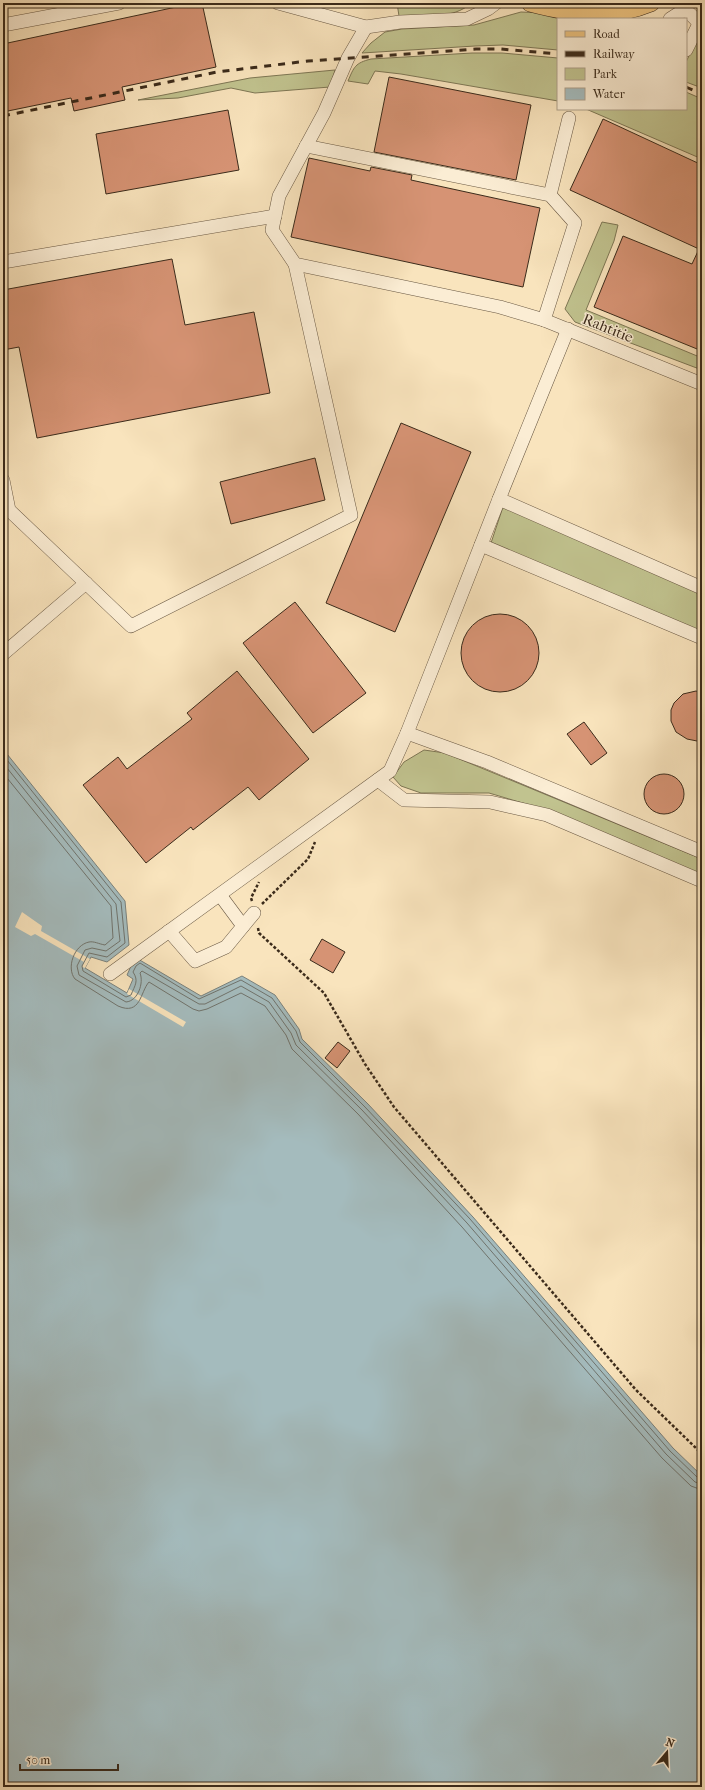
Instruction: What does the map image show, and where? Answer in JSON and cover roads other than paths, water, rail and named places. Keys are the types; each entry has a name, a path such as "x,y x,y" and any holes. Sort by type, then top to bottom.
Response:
{"main road":[{"path":"530,3 559,10 606,14 636,9 650,3"}],"street":[{"path":"3,25 119,3"},
{"path":"278,3 366,27 400,22 467,19 488,9 496,3"},
{"path":"671,18 682,7 696,18 699,24 688,42"},
{"path":"3,480 6,511 131,626 351,515 295,264 272,230 279,196 324,113 348,58 366,27"},
{"path":"550,195 569,118"},
{"path":"306,146 550,195 575,223 544,320"},
{"path":"3,262 275,216"},
{"name":"Rahtitie","path":"295,264 500,308 544,320 702,384"},
{"path":"110,974 390,771 407,733 568,329"},
{"path":"499,499 702,588"},
{"path":"481,545 702,638"},
{"path":"3,654 86,583"},
{"path":"407,733 487,762 702,852"},
{"path":"378,780 404,800 490,802 547,815 702,881"},
{"path":"220,895 243,926"},
{"path":"169,931 195,961 226,947 254,913"}],"water":[{"path":"3,749 125,901 129,945 107,962 91,957 85,968 127,993 133,979 127,975 132,964 138,959 201,996 242,976 275,995 299,1029 302,1039 368,1104 473,1217 673,1448 702,1476 702,1787 3,1787"}],"railway":[{"path":"3,116 217,72 308,61 476,49 501,49 557,54"},
{"path":"687,87 702,94"}]}
